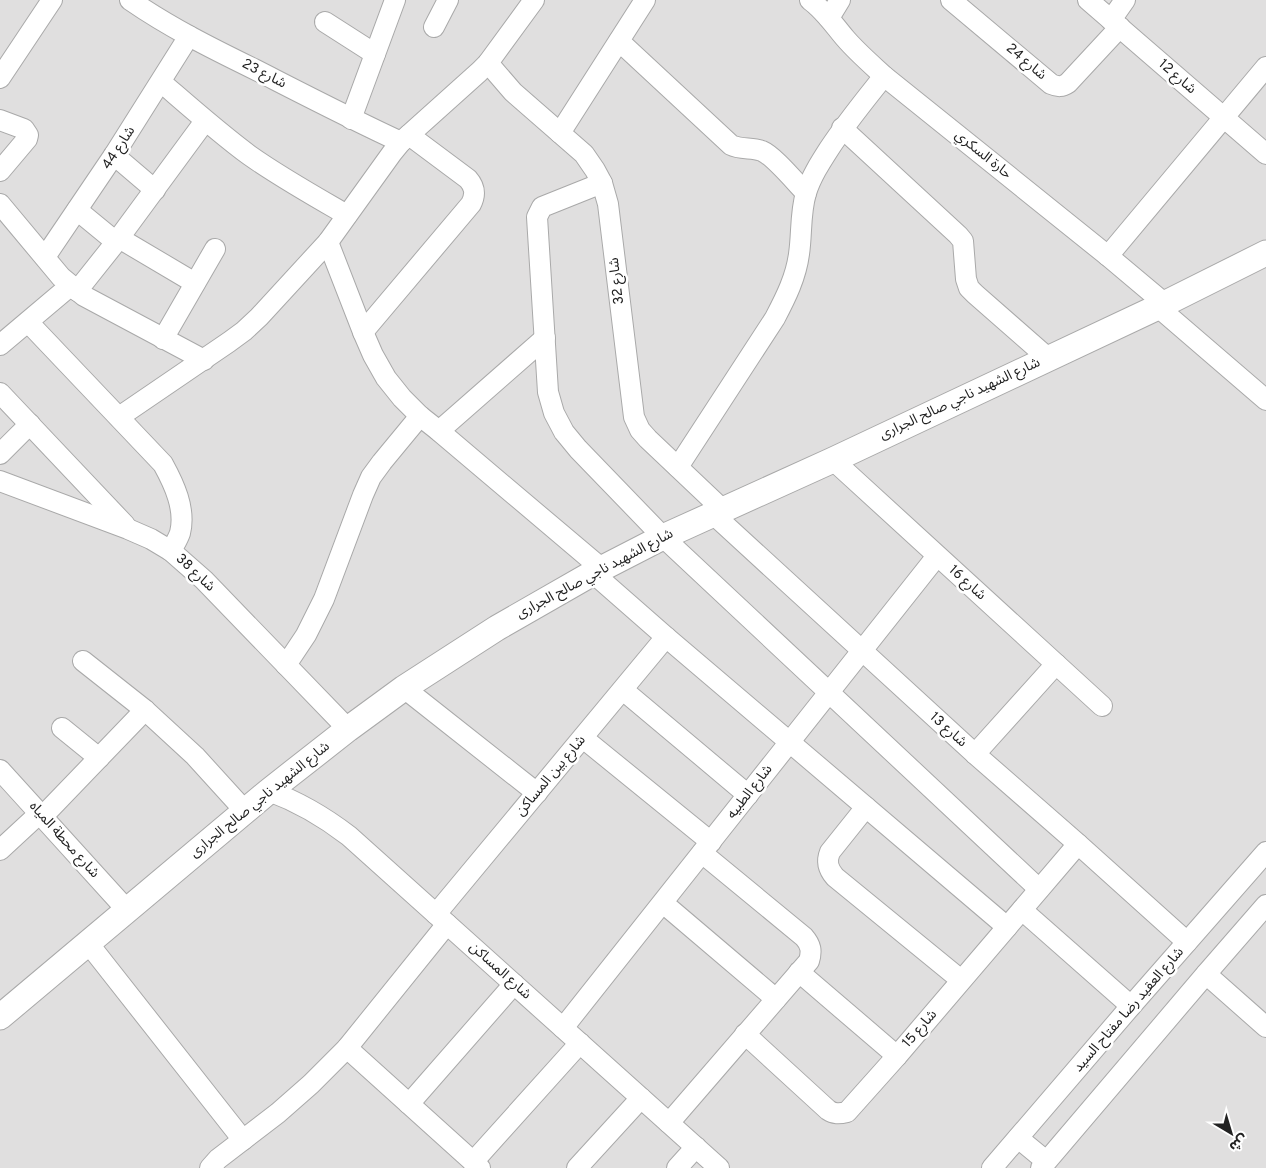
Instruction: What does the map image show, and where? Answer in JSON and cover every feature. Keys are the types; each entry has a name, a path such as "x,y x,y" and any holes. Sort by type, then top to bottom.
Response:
{"street":[{"path":"0,78 52,0"},
{"name":"شارع 23","path":"130,0 150,14 189,36 351,119 405,138 473,184 475,191 471,204 363,332"},
{"path":"351,119 395,0"},
{"path":"434,27 448,0"},
{"path":"119,417 204,360 259,318 328,242 392,153 405,138 488,63 534,0"},
{"path":"560,133 645,0"},
{"name":"حارة السكري","path":"810,0 829,18 858,52 884,76 1108,256 1266,400"},
{"path":"829,18 840,0"},
{"name":"شارع 24","path":"950,0 1051,84 1057,86 1063,86 1068,82 1115,24"},
{"name":"شارع 12","path":"1088,0 1266,154"},
{"path":"1115,24 1125,0"},
{"path":"326,22 375,54"},
{"name":"شارع 44","path":"45,257 114,155 189,36"},
{"path":"619,41 731,145 738,148 761,150 769,155 806,193"},
{"name":"شارع 32","path":"488,63 512,92 584,154 602,183 608,204 634,417 640,430 678,467 718,512"},
{"path":"1108,256 1266,68"},
{"path":"678,467 775,318 786,297 795,276 806,193 816,169 842,128 884,76"},
{"path":"161,82 205,121 250,155 297,187 347,215"},
{"path":"0,120 24,128 28,135 27,139 0,171"},
{"path":"0,345 74,289 118,240 205,121"},
{"path":"842,128 958,235 963,241 966,279 970,288 1048,358"},
{"path":"114,155 155,190"},
{"path":"602,183 547,204 542,207 537,217 548,392 554,413 564,432 663,537 1039,889"},
{"path":"0,204 53,268 74,289 204,360"},
{"path":"77,210 118,240 196,283"},
{"path":"328,242 373,355 386,378 402,398 420,416 597,570 666,637 1007,927"},
{"path":"163,339 215,250"},
{"name":"شارع الشهيد ناجي صالح الجرارى","path":"0,1017 269,791 348,729 404,688 497,628 597,570 663,537 833,460 1161,305 1266,252"},
{"path":"28,322 162,464 172,482 180,504 182,520 180,535 171,551"},
{"path":"439,431 545,338"},
{"path":"0,393 128,529"},
{"path":"286,665 306,635 324,599 371,477 420,416"},
{"path":"0,454 30,424"},
{"name":"شارع 16","path":"833,460 1102,706"},
{"name":"شارع 38","path":"0,481 128,529 152,539 171,551 204,580 348,729"},
{"name":"شارع 13","path":"718,512 862,651 1187,942"},
{"name":"شارع الطبيه","path":"563,1028 937,556"},
{"name":"شارع بين المساكن","path":"210,1168 218,1159 278,1113 311,1084 347,1048 537,793 666,637"},
{"path":"83,661 145,710 196,756 245,811"},
{"path":"975,754 1056,664"},
{"path":"404,688 537,793"},
{"path":"623,690 748,795"},
{"path":"0,850 41,815 145,710"},
{"path":"62,728 99,758"},
{"path":"583,738 707,847 804,937 811,948 809,961 669,1123"},
{"name":"شارع محطة المياه","path":"0,770 127,910"},
{"name":"شارع المساكن","path":"269,791 311,809 330,821 348,836 720,1168"},
{"path":"866,807 830,852 828,858 830,872 842,884 961,980"},
{"name":"شارع 15","path":"745,1034 828,1110 840,1114 847,1112 1078,844"},
{"name":"شارع العقيد رضا مفتاح السيد","path":"992,1168 1266,852"},
{"path":"663,902 776,1000"},
{"path":"1018,1138 1043,1165 1266,905"},
{"path":"1022,910 1131,1006"},
{"path":"88,943 243,1140"},
{"path":"798,972 897,1056"},
{"path":"1206,974 1266,1027"},
{"path":"408,1104 514,984"},
{"path":"347,1048 476,1165 580,1043"},
{"path":"576,1168 641,1098"},
{"path":"677,1168 696,1147"}],"shaded area":[{"path":"0,0 1266,0 1266,1168 0,1168"}]}
